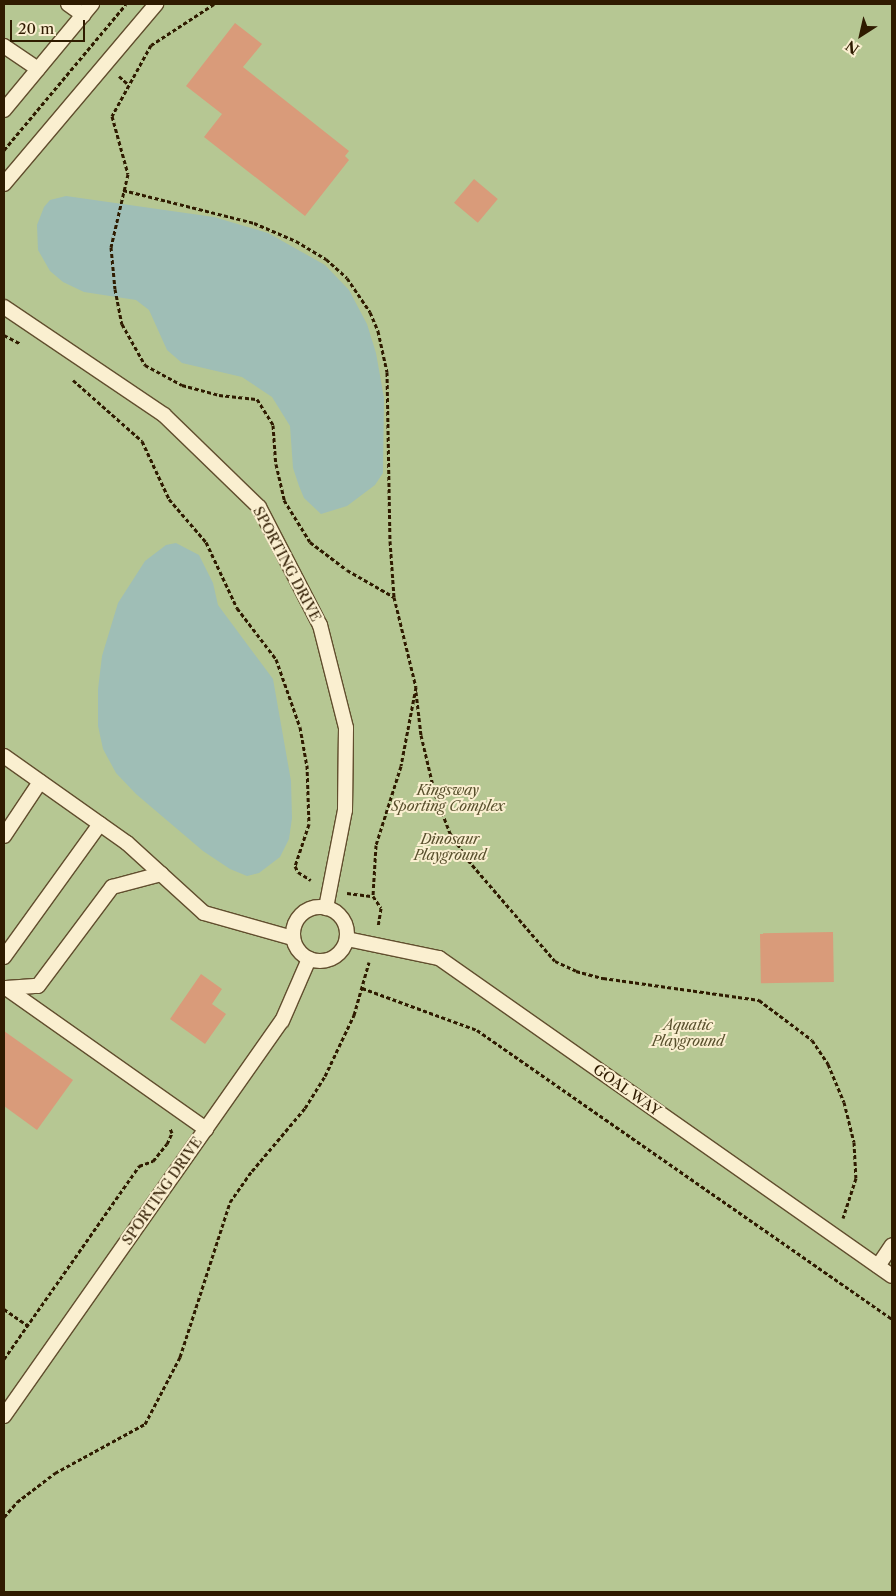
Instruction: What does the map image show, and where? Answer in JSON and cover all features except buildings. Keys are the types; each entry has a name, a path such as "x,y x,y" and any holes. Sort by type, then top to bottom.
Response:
{"lane":[{"path":"4,110 88,9 68,4"},
{"path":"4,184 156,4"},
{"path":"4,46 38,69"},
{"name":"SPORTING DRIVE","path":"4,307 164,415 259,507 320,625 346,728 345,810 326,908"},
{"path":"4,756 100,824 161,874 204,914 293,938"},
{"path":"4,836 40,782"},
{"path":"4,957 100,824"},
{"path":"5,987 38,986 112,887 161,874"},
{"path":"326,908 342,920 347,939 343,949 328,961 308,959 295,946 293,938 297,920 302,914 309,909 326,908"},
{"name":"GOAL WAY","path":"347,939 373,946 440,958 892,1276"},
{"name":"SPORTING DRIVE","path":"4,1416 282,1021 308,959"},
{"path":"5,987 206,1130"},
{"path":"878,1266 892,1244"}],"path":[{"path":"4,150 126,4"},
{"path":"128,84 151,45 214,4"},
{"path":"124,190 254,223 296,241 326,259 347,278 370,312 387,372 390,541 394,597"},
{"path":"4,335 28,348"},
{"path":"69,375 90,398 142,441 169,499 206,542 237,608 276,659 300,727 310,793 309,824 295,866 298,872 330,890 374,896"},
{"path":"416,687 421,736 435,794 450,833 468,860 554,961 576,971 603,978 759,1000 812,1040 828,1064 844,1102 854,1142 856,1178 841,1223"},
{"path":"4,1516 17,1502 55,1474 145,1424 180,1357 230,1202 252,1171 305,1108 354,1015 373,946"},
{"path":"362,988 477,1030 892,1318"},
{"path":"4,1358 139,1166 153,1161 167,1144 172,1133 169,1126"},
{"path":"4,1309 27,1325"}],"green space":[{"name":"Kingsway Sporting Complex","path":"4,4 892,4 892,1592 4,1592"}],"water":[{"path":"66,196 214,217 268,233 325,265 349,290 367,324 376,353 384,398 383,473 375,485 347,506 321,514 304,498 293,468 290,426 272,397 242,377 182,363 167,350 149,310 136,300 84,292 63,282 50,271 38,250 37,225 44,207 50,200"},
{"path":"176,543 199,555 213,583 218,605 273,679 291,781 292,818 289,839 280,857 259,873 247,876 230,869 203,851 136,794 116,773 103,749 98,726 98,689 102,656 118,603 145,561 166,545"}],"park label":[{"name":"Dinosaur Playground","path":"450,848"},
{"name":"Aquatic Playground","path":"688,1034"}]}
